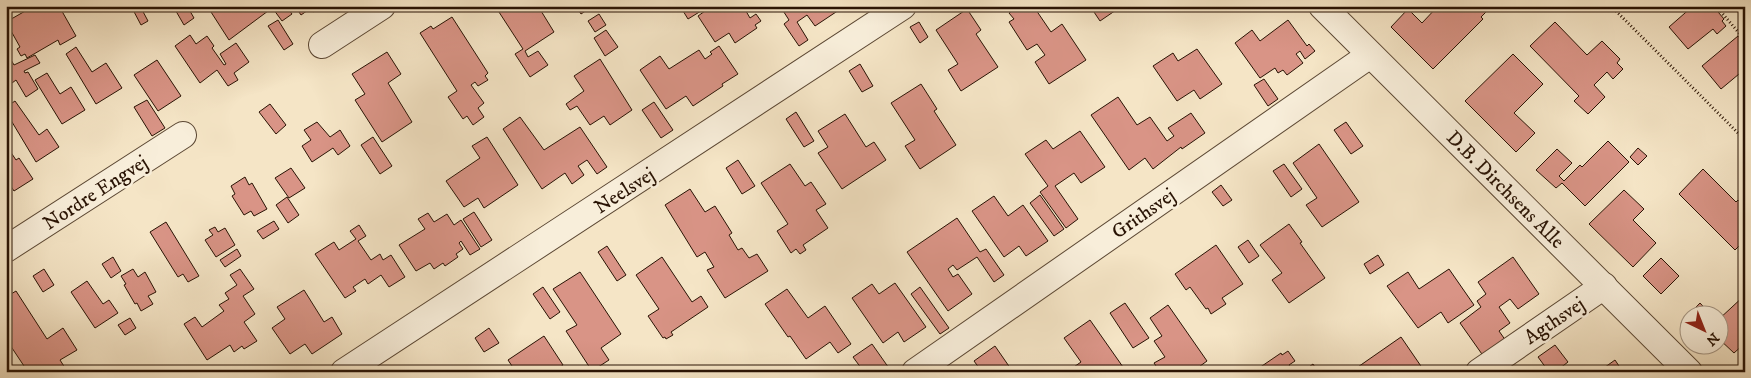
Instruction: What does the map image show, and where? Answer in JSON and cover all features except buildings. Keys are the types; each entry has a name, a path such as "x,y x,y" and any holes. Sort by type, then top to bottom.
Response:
{"street":[{"path":"322,45 382,6"},
{"name":"Neelsvej","path":"344,372 903,6"},
{"name":"D.B. Dirchsens Alle","path":"1322,6 1689,372"},
{"name":"Grithsvej","path":"915,372 1370,55"},
{"name":"Nordre Engvej","path":"6,249 183,135"},
{"name":"Agthsvej","path":"1479,372 1604,286"}],"path":[{"path":"1611,6 1745,140"},
{"path":"1716,6 1745,40"}]}
